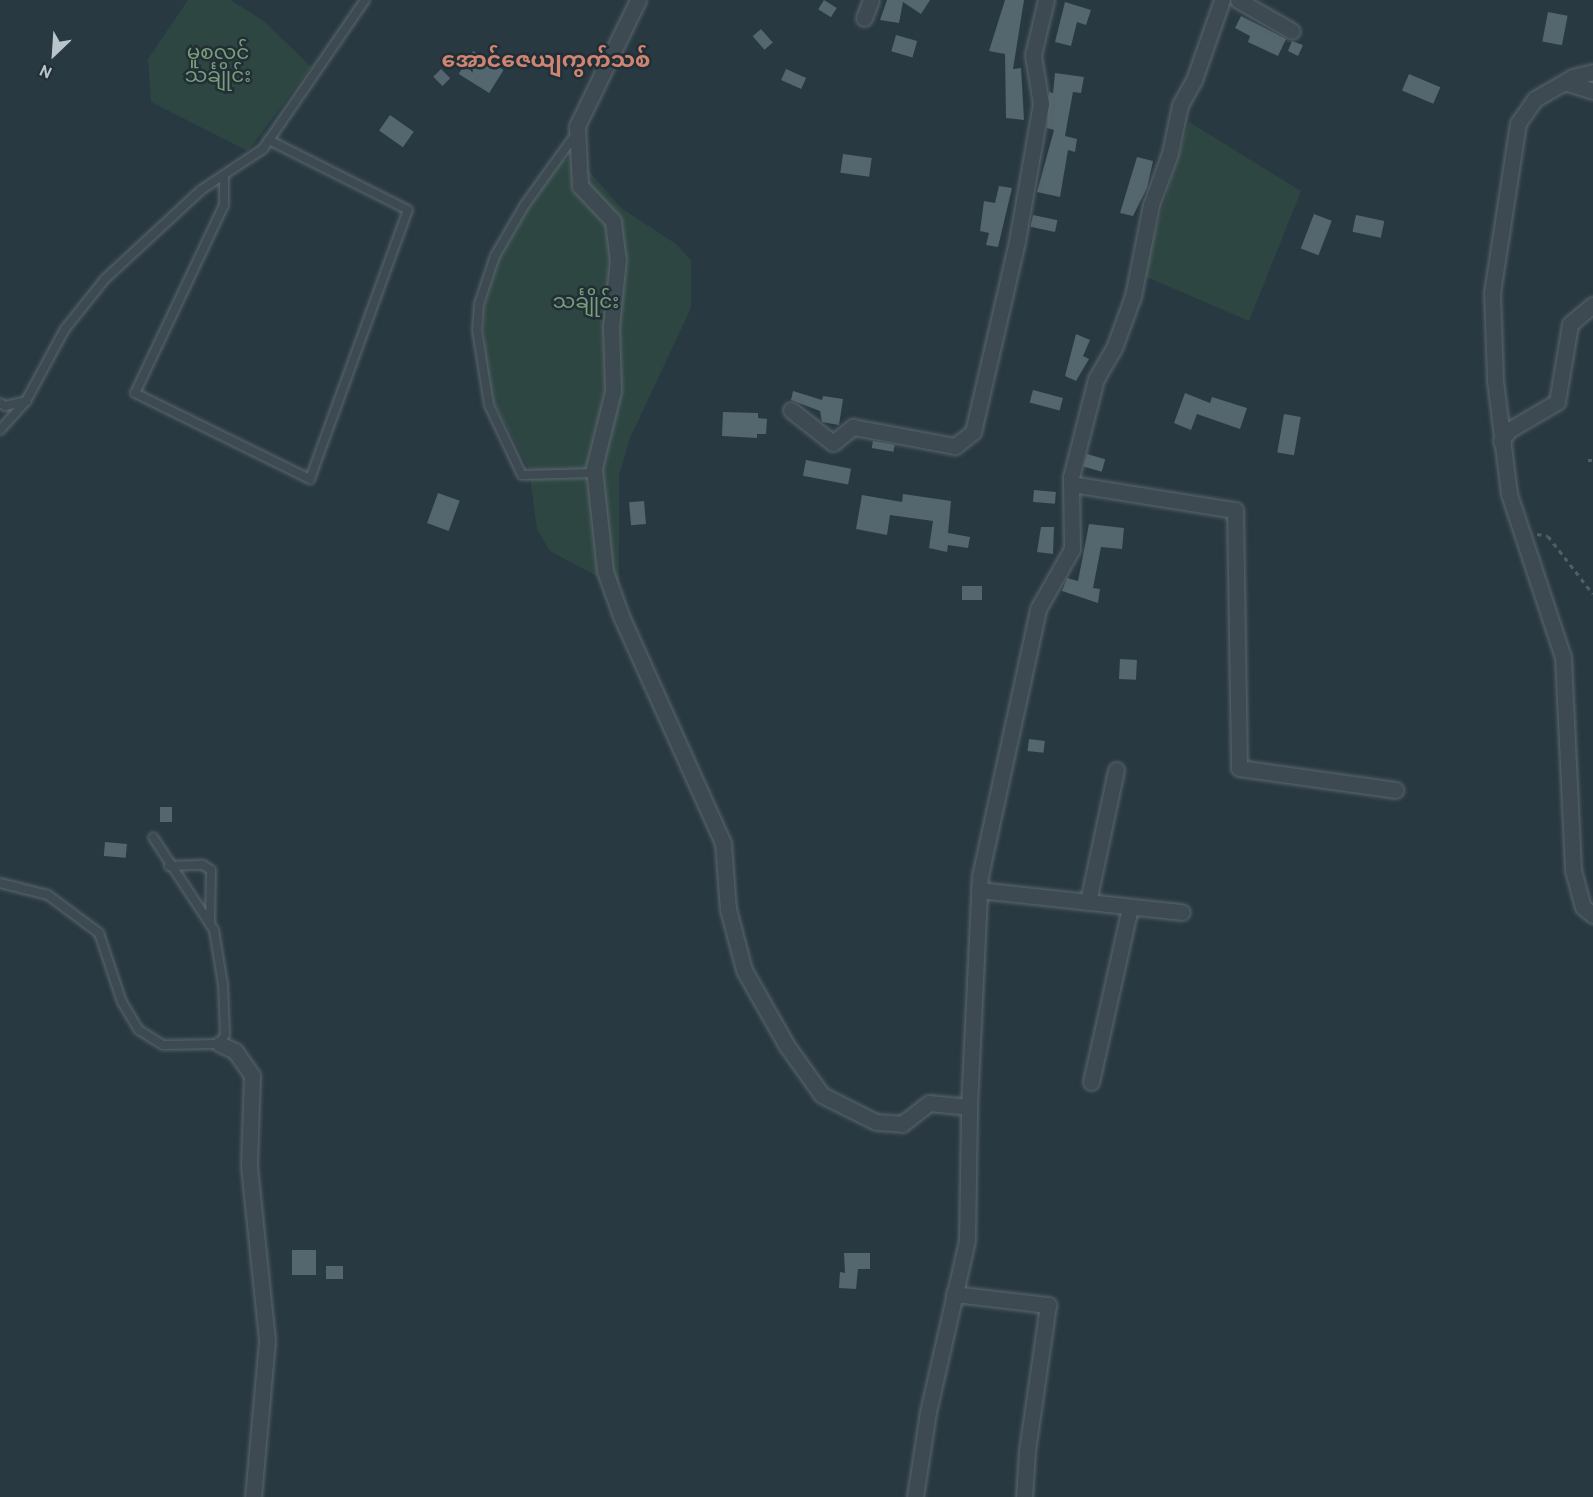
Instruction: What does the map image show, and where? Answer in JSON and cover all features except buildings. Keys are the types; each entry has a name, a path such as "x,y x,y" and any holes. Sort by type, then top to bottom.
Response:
{"street":[{"path":"638,0 615,43 577,133 580,186 613,221 618,260 611,327 613,391 595,473 605,571 621,616 723,843 728,909 744,970 787,1046 822,1095 876,1122 902,1124 929,1103 969,1107"},
{"path":"864,18 871,0"},
{"path":"791,410 833,442 853,427 954,446 973,432 1017,241 1041,104 1034,56 1046,0"},
{"path":"915,1497 922,1443 967,1241 969,1107 979,890 1038,609 1072,549 1072,484 1096,379 1114,348 1133,296 1151,205 1170,153 1180,105 1194,80 1222,0"},
{"path":"1238,0 1292,31"},
{"path":"1593,72 1565,82 1535,99 1518,123 1492,292 1501,441 1509,494 1563,657 1572,870 1583,907 1593,915"},
{"path":"1565,82 1593,91"},
{"path":"1501,441 1509,430 1557,402 1570,324 1593,305"},
{"path":"1072,484 1235,510 1239,768 1395,790"},
{"path":"1088,902 1116,770"},
{"path":"979,890 1182,912"},
{"path":"1091,1082 1130,907"},
{"path":"220,1044 235,1052 252,1075 249,1166 267,1341 253,1497"},
{"path":"954,1294 1048,1305 1027,1451 1024,1497"}],"lane":[{"path":"0,430 26,401 65,329 105,279 201,190 263,148 365,0"},
{"path":"577,133 524,206 495,256 479,304 477,330 489,405 522,475 595,473"},
{"path":"224,175 224,205 135,393 310,479 408,210 269,140"},
{"path":"0,403 5,406 26,401"},
{"path":"153,837 169,866 210,925"},
{"path":"0,883 48,895 99,933 122,1002 138,1030 163,1045 220,1044 225,1034 223,985 210,925 211,870 203,865 169,866"}],"path":[{"path":"1521,530 1548,536 1593,594"}],"green space":[{"name":"မူစလင် သင်္ချိုင်း","path":"188,0 230,0 264,21 311,67 248,151 151,102 148,59"},
{"path":"1189,122 1301,191 1249,321 1142,275"},
{"name":"သင်္ချိုင်း","path":"575,155 621,208 676,244 691,260 691,308 630,438 619,475 619,588 550,551 537,529 529,469 494,402 486,365 483,311 496,264 538,191 561,162"}],"district":[{"name":"အောင်ဇေယျကွက်သစ်","path":"546,62"}]}
